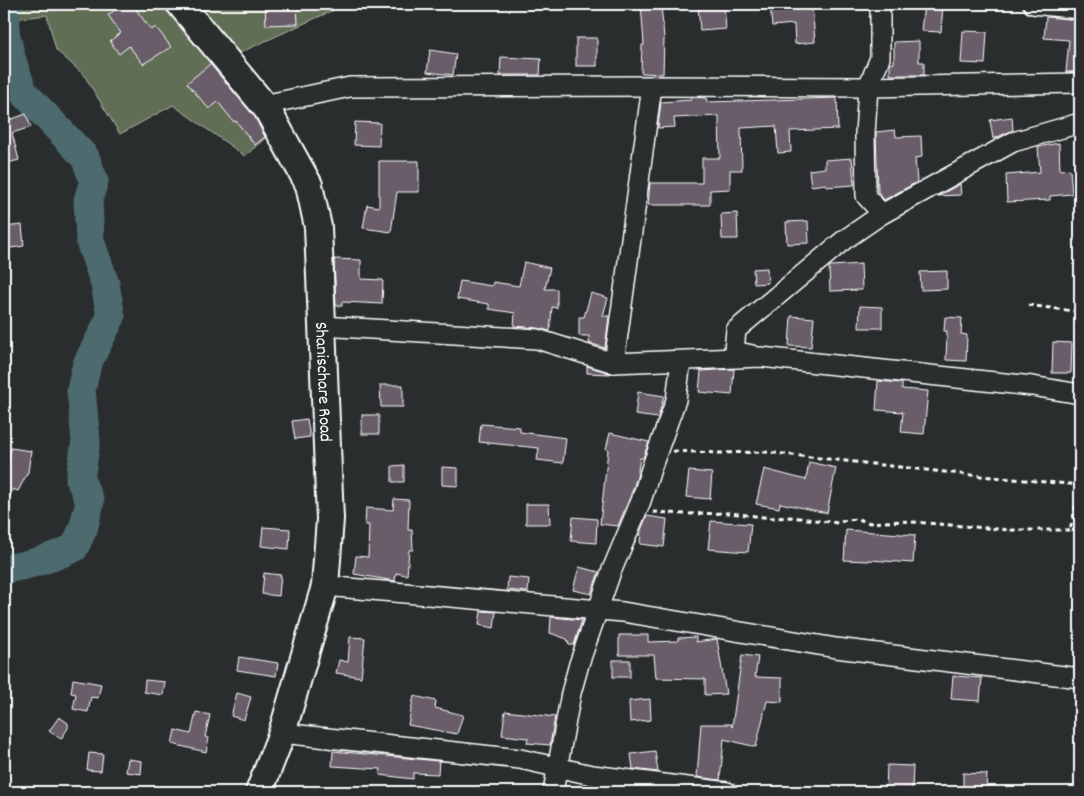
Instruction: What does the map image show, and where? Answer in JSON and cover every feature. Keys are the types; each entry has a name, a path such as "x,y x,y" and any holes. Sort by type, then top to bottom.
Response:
{"street":[{"name":"Shanischare Road","path":"180,4 263,105 310,184 318,227 330,520 325,586 282,733 259,792"},
{"path":"880,4 880,58 868,87 865,134 866,196 882,214"},
{"path":"1032,4 1080,9"},
{"path":"263,105 350,87 868,87 1080,83"},
{"path":"614,363 652,86"},
{"path":"1080,123 1013,142 882,214 844,240 736,330 734,351 760,357 1032,386 1080,394"},
{"path":"322,326 537,339 614,363 760,357"},
{"path":"554,792 571,693 579,664 611,572 637,511 676,400 681,361"},
{"path":"325,586 622,612 836,648 1080,678"},
{"path":"282,733 520,758 558,768 638,781 728,792"}],"path":[{"path":"1028,304 1080,312"},
{"path":"658,450 718,453 765,452 1080,486 1070,530"},
{"path":"637,511 686,514 730,513 838,522 858,519 870,523 900,521 1011,530 1080,531"}],"green space":[{"path":"4,4 380,4 379,10 338,8 226,59 271,133 245,156 173,105 120,134 84,75 56,50 47,15 4,20"}],"building":[{"path":"124,4 132,4 151,30 156,27 171,47 143,64 129,46 119,54 110,41 121,33 108,15"},
{"path":"265,4 297,4 298,24 266,25"},
{"path":"641,4 661,4 664,38 663,74 641,73 642,45 644,45"},
{"path":"698,4 724,4 726,29 700,31"},
{"path":"770,4 812,4 815,42 795,44 794,24 772,26"},
{"path":"924,4 943,4 941,32 921,31"},
{"path":"1046,17 1080,20 1080,72 1066,72 1069,40 1044,38"},
{"path":"963,31 987,32 985,64 961,63"},
{"path":"576,38 597,38 597,66 576,66"},
{"path":"919,41 919,62 924,62 924,75 890,75 890,64 894,63 894,42"},
{"path":"430,50 456,54 453,75 427,72"},
{"path":"501,57 541,59 540,75 500,75"},
{"path":"210,64 255,117 265,137 255,145 218,102 209,109 187,83"},
{"path":"691,97 706,98 707,102 837,98 838,129 790,131 791,152 778,153 776,126 741,128 742,170 730,170 730,189 710,190 710,205 648,205 650,183 702,183 702,158 720,158 719,116 674,118 675,127 658,128 661,102 691,100"},
{"path":"26,114 31,127 12,133 19,160 4,164 4,119 9,118 9,120"},
{"path":"1012,117 1013,130 993,139 990,120"},
{"path":"355,122 380,123 379,146 354,145"},
{"path":"895,130 896,137 921,136 922,157 915,158 917,182 884,200 878,192 876,132"},
{"path":"1059,143 1060,170 1070,169 1072,194 1050,196 1050,200 1007,202 1006,175 1040,172 1038,147"},
{"path":"852,158 854,185 826,187 826,184 811,186 809,170 825,168 825,160"},
{"path":"379,161 419,161 419,192 397,192 391,232 363,228 367,205 379,207"},
{"path":"960,184 961,195 938,196"},
{"path":"737,213 738,239 722,239 721,214"},
{"path":"808,221 809,243 787,244 786,222"},
{"path":"22,225 24,246 4,249 4,227"},
{"path":"334,259 361,260 361,279 383,280 382,304 342,302 342,306 336,306"},
{"path":"524,262 550,268 545,289 557,289 557,308 552,307 550,331 514,326 515,313 489,309 489,304 457,299 460,281 492,286 493,282 519,286"},
{"path":"861,264 862,290 830,291 829,267"},
{"path":"767,268 768,283 754,284 753,269"},
{"path":"947,271 947,289 921,290 920,272"},
{"path":"591,293 608,298 603,316 609,316 605,348 589,343 589,336 579,336 579,317 584,317"},
{"path":"860,306 882,307 882,328 859,328"},
{"path":"791,316 814,318 811,347 789,346"},
{"path":"945,317 962,318 961,334 967,335 966,361 946,360 947,331 944,331"},
{"path":"1053,342 1072,343 1071,373 1052,373"},
{"path":"587,366 610,373 610,374 587,373"},
{"path":"734,369 732,395 699,392 701,371"},
{"path":"878,381 902,383 902,389 928,391 924,434 901,432 903,412 876,410"},
{"path":"380,385 403,385 403,407 381,407"},
{"path":"638,392 664,396 658,418 635,415"},
{"path":"362,415 379,415 379,434 362,434"},
{"path":"307,419 310,437 295,439 292,421"},
{"path":"481,424 520,427 520,432 566,438 563,463 537,460 539,448 479,442"},
{"path":"610,433 649,442 643,458 640,458 637,477 618,526 600,524 608,450 606,449"},
{"path":"11,448 31,451 28,472 18,491 13,489 4,511 4,473"},
{"path":"809,462 836,468 827,513 780,503 779,508 756,504 764,469 806,480"},
{"path":"404,465 404,482 392,482 392,466"},
{"path":"442,467 458,468 458,486 442,485"},
{"path":"689,471 712,473 710,499 686,497"},
{"path":"394,499 409,500 408,530 412,530 413,550 409,550 407,575 396,573 395,581 354,574 356,556 368,557 369,525 365,525 366,508 393,510"},
{"path":"526,504 549,504 550,524 526,524"},
{"path":"647,516 667,519 664,547 640,544 641,530"},
{"path":"573,517 597,519 596,543 571,541"},
{"path":"711,521 751,524 748,552 708,549"},
{"path":"263,527 290,529 289,549 261,546"},
{"path":"846,530 915,535 913,563 844,560"},
{"path":"579,567 599,572 591,594 573,590"},
{"path":"264,573 281,575 279,596 262,594"},
{"path":"508,577 529,579 528,592 507,590"},
{"path":"481,611 496,612 494,628 479,625"},
{"path":"551,617 582,620 574,645 569,645 567,639 550,633"},
{"path":"619,635 648,635 648,642 678,641 678,638 696,637 696,642 717,639 726,694 705,695 705,679 656,678 654,655 619,655"},
{"path":"350,637 365,638 361,677 336,673 339,660 348,662"},
{"path":"742,655 758,657 755,677 782,678 782,702 767,701 756,747 724,739 720,780 697,777 701,724 731,724 732,727"},
{"path":"239,657 278,663 276,676 237,670"},
{"path":"613,660 630,660 630,677 613,677"},
{"path":"953,676 982,678 980,701 951,699"},
{"path":"73,679 101,684 98,698 91,697 88,712 73,709 76,694 71,693"},
{"path":"145,680 165,682 163,695 144,692"},
{"path":"237,693 251,697 244,720 231,716"},
{"path":"414,696 436,701 435,708 463,715 457,734 408,725"},
{"path":"650,699 651,720 630,722 629,701"},
{"path":"505,711 555,717 550,745 527,743 528,738 502,735"},
{"path":"196,712 210,715 205,737 209,738 206,752 172,744 175,730 191,734"},
{"path":"59,717 68,723 68,728 61,739 49,731"},
{"path":"333,751 439,761 438,774 413,773 413,779 380,775 381,769 332,766"},
{"path":"655,751 658,772 633,769 631,754"},
{"path":"89,753 103,754 101,771 87,770"},
{"path":"128,759 142,761 141,774 126,772"},
{"path":"887,765 913,766 912,792 886,792"},
{"path":"963,773 987,774 986,792 963,792"}],"waterway":[{"path":"4,569 39,561 74,548 83,529 90,502 80,479 86,441 81,390 87,364 111,317 105,284 90,241 88,200 94,181 85,157 23,92 11,58 5,32 7,4"}]}
